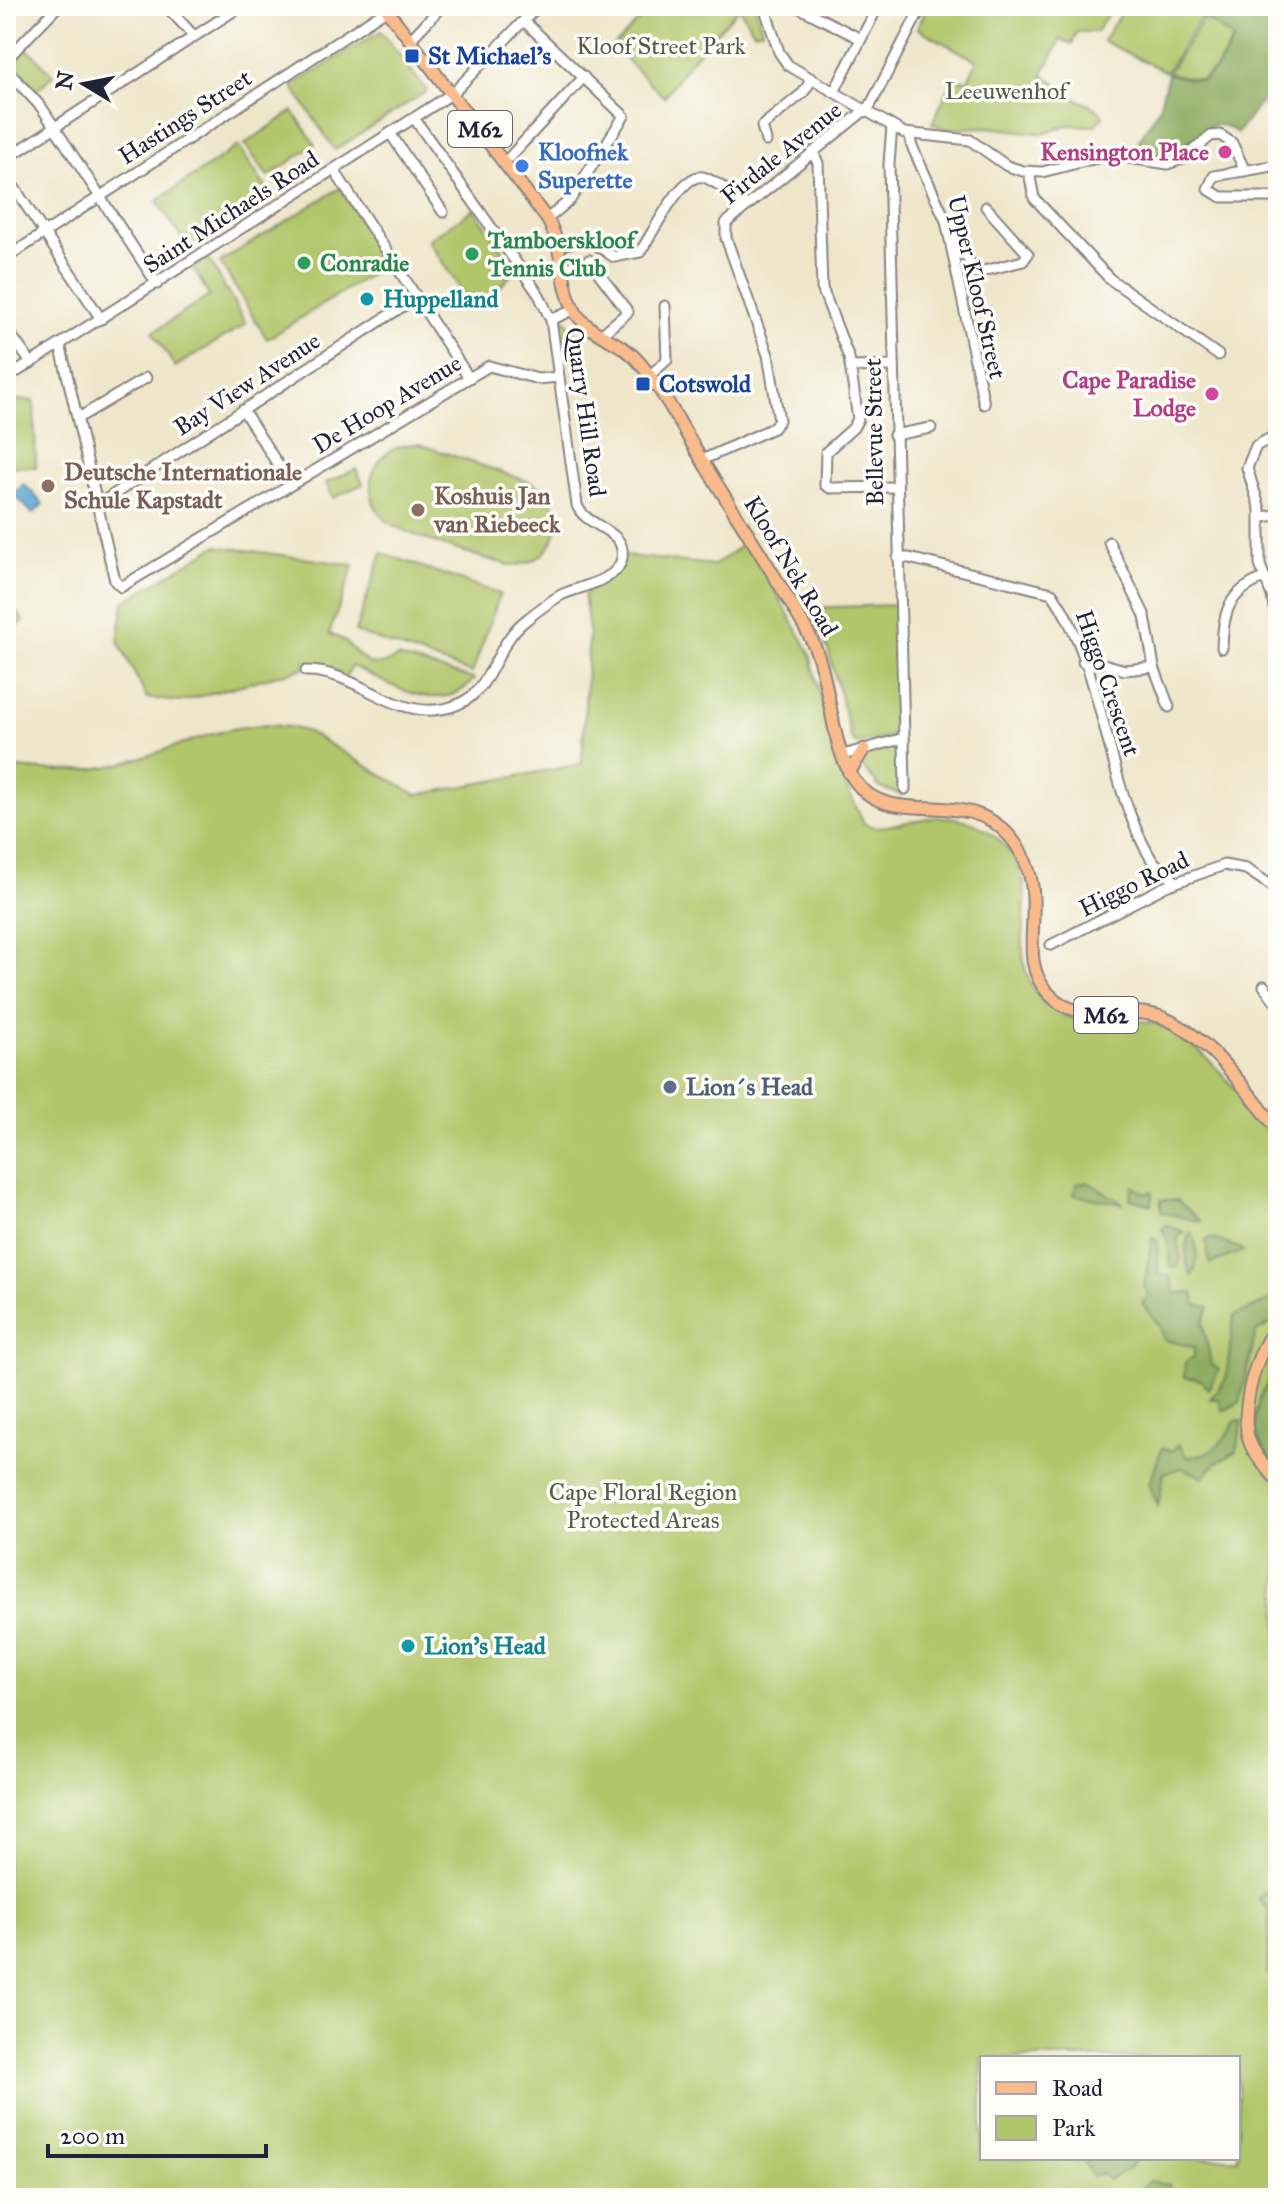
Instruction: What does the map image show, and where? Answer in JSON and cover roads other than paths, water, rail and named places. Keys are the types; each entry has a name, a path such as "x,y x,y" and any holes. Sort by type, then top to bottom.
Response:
{"main road":[{"name":"M62","path":"385,8 547,219 561,245 575,309"},
{"name":"Kloof Nek Road","path":"575,309 601,335 628,351 649,376 814,646 849,773"},
{"path":"849,773 864,749"},
{"name":"M62","path":"849,773 863,790 887,803 966,810 1004,831 1022,854 1032,878 1036,907 1031,955 1035,975 1045,990 1063,1006 1080,1013 1144,1013 1177,1025 1208,1051 1278,1130"},
{"path":"1278,1326 1259,1355 1246,1429 1253,1449 1278,1482"}],"street":[{"path":"6,60 58,6"},
{"path":"166,6 194,36"},
{"path":"6,159 241,6"},
{"path":"411,39 442,6"},
{"name":"Saint Michaels Road","path":"6,375 31,363 157,284 453,93 538,6"},
{"path":"764,6 781,57 812,79 910,135 970,140 1007,166 1029,172 1109,155 1168,164 1182,159 1215,135 1232,143 1245,171"},
{"path":"796,6 861,39"},
{"path":"834,92 878,6"},
{"path":"866,111 922,6"},
{"name":"Hastings Street","path":"6,258 385,8"},
{"path":"524,21 621,110 623,122 570,200 547,219"},
{"path":"6,69 36,100 157,284"},
{"path":"505,162 584,77"},
{"path":"766,141 762,126 803,93 812,79"},
{"name":"Firdale Avenue","path":"702,460 773,428 779,420 768,355 725,233 729,219 866,111"},
{"path":"414,118 541,297 551,320"},
{"name":"Bellevue Street","path":"892,126 888,138 905,789"},
{"path":"390,133 443,212"},
{"name":"Upper Kloof Street","path":"910,135 946,221 984,404"},
{"path":"813,153 818,163 822,288 851,367 858,419 856,426 826,452 825,485 830,488 895,487"},
{"path":"1278,165 1213,176 1208,190 1233,199 1278,197"},
{"path":"334,170 469,378"},
{"path":"1029,172 1034,198 1110,279 1218,355"},
{"path":"6,175 101,319"},
{"path":"561,245 588,239 614,257 640,252 682,186 694,177 705,178 746,205"},
{"path":"946,221 977,274 1027,259 1028,254 986,207"},
{"path":"564,267 580,266 588,259 628,312 601,335"},
{"name":"Bay View Avenue","path":"99,504 417,297"},
{"path":"649,376 667,360 665,306"},
{"name":"Quarry Hill Road","path":"306,671 329,672 417,709 453,706 483,685 513,633 525,620 557,598 600,580 617,568 622,552 616,538 583,517 579,510 551,320 575,309"},
{"path":"6,328 31,363"},
{"path":"60,344 99,504"},
{"name":"De Hoop Avenue","path":"99,504 115,581 121,587 494,365 538,379 559,377"},
{"path":"851,367 893,366"},
{"path":"80,417 146,378"},
{"path":"243,410 291,485"},
{"path":"894,435 931,428"},
{"path":"1278,434 1261,441 1248,462 1249,479 1261,517 1260,561 1264,578 1276,602 1278,629"},
{"path":"1261,517 1278,515"},
{"path":"1109,542 1145,616 1154,667 1169,707"},
{"name":"Higgo Crescent","path":"898,558 1049,591 1070,624 1125,795 1149,855 1175,882"},
{"path":"1222,648 1224,616 1229,602 1245,586 1264,578"},
{"path":"1083,662 1093,661 1125,670 1154,667"},
{"path":"843,755 904,738"},
{"name":"Higgo Road","path":"1051,945 1175,882 1231,865 1253,872 1278,890"},
{"path":"1264,986 1278,1005"}],"water":[{"path":"24,484 43,504 33,514 14,494"}],"place":[{"name":"St Michael's","path":"412,56"},
{"name":"Kensington Place","path":"1225,152"},
{"name":"Kloofnek Superette","path":"522,166"},
{"name":"Tamboerskloof Tennis Club","path":"472,254"},
{"name":"Conradie","path":"304,263"},
{"name":"Huppelland","path":"367,299"},
{"name":"Cotswold","path":"643,384"},
{"name":"Cape Paradise Lodge","path":"1212,394"},
{"name":"Deutsche Internationale Schule Kapstadt","path":"48,486"},
{"name":"Koshuis Jan van Riebeeck","path":"418,510"},
{"name":"Lion´s Head","path":"670,1087"},
{"name":"Lion's Head","path":"408,1646"}],"park label":[{"name":"Kloof Street Park","path":"661,46"},
{"name":"Leeuwenhof","path":"1006,91"},
{"name":"Cape Floral Region Protected Areas","path":"643,1506"}]}
